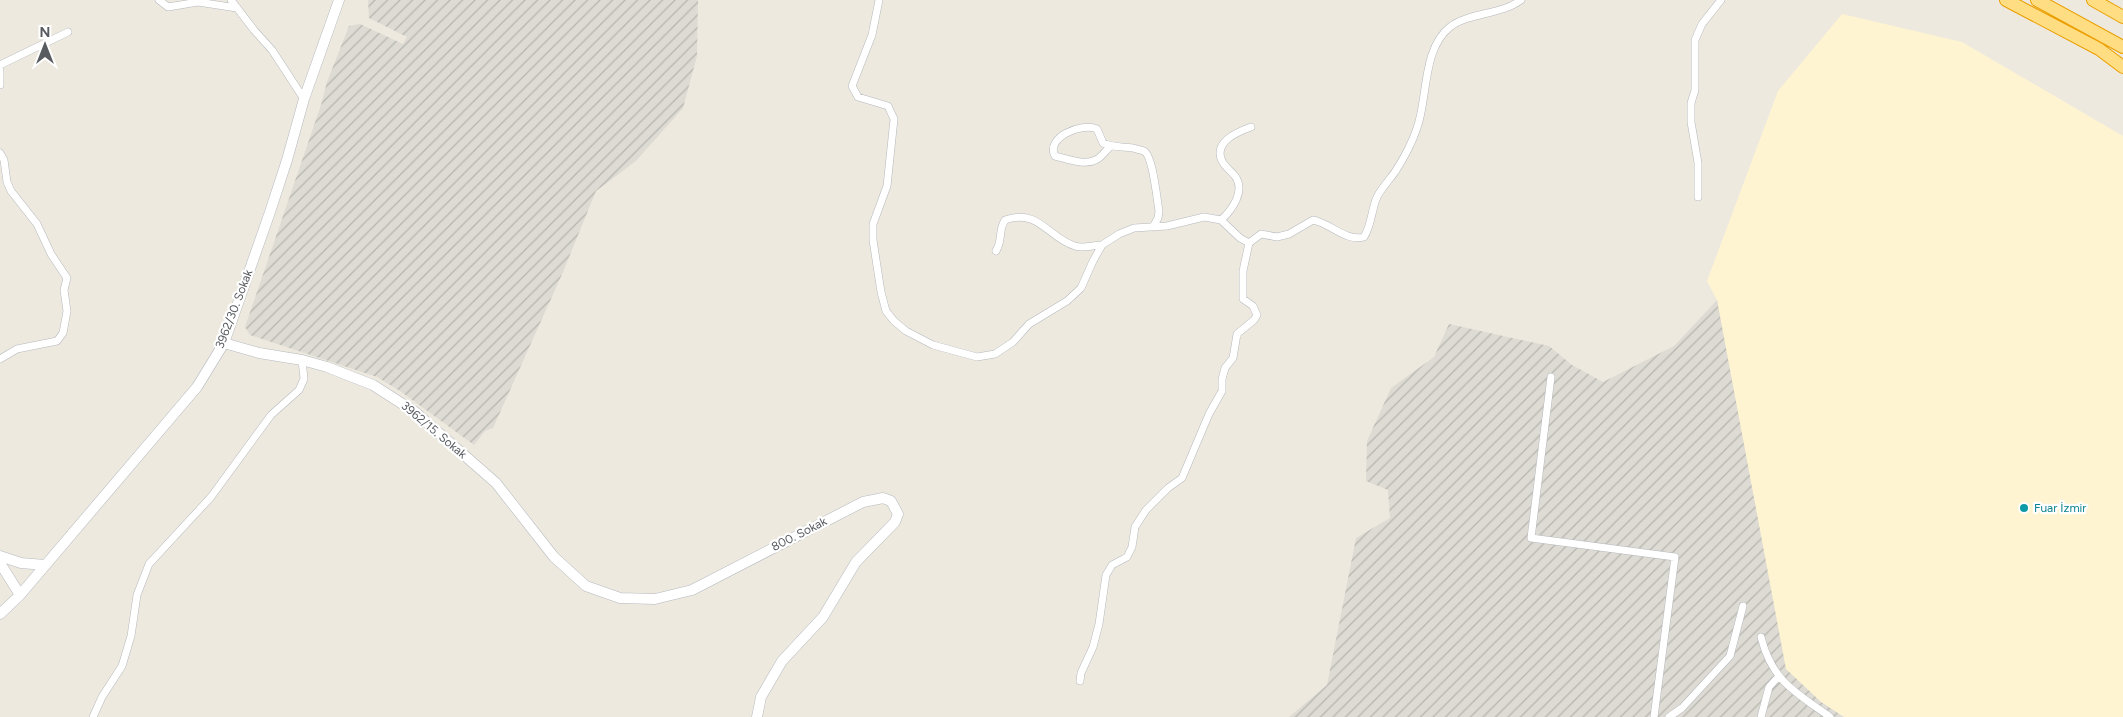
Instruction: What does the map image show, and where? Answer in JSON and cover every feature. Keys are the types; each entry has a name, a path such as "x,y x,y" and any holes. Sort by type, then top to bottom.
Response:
{"highway":[{"path":"2006,0 2099,50 2123,66"},
{"path":"2037,0 2123,46"},
{"path":"2096,1 2123,16"}],"main road":[{"name":"3962/30. Sokak","path":"0,614 20,595 197,387 224,342 288,160 304,99 339,0"},
{"name":"3962/15. Sokak","path":"224,342 327,367 373,385 415,412 496,483"},
{"name":"800. Sokak","path":"496,483 554,557 586,586 620,598 655,599 692,590 863,502 883,498 891,501 898,514 895,522 856,562 823,617 782,661 761,697 758,717"},
{"path":"0,556 20,563 45,565"},
{"path":"0,563 20,595"}],"street":[{"path":"159,0 168,7 198,2 237,8"},
{"path":"232,0 272,50 304,99"},
{"path":"879,0 872,35 852,86 858,97 888,106 894,119 887,186 873,224 873,240 884,305 894,321 906,331 933,345 977,357 995,354 1013,342 1029,324 1067,301 1081,288 1102,244"},
{"path":"1080,681 1081,674 1093,647 1099,624 1106,575 1112,565 1127,557 1132,548 1135,526 1146,510 1168,488 1182,478 1206,420 1222,391 1222,379 1225,368 1233,358 1237,334 1254,320 1257,315 1253,306 1244,299 1243,271 1249,243 1261,234 1277,237 1289,234 1313,220 1324,222 1351,238 1364,237 1370,224 1377,197 1397,169 1418,126 1428,73 1436,48 1443,34 1457,23 1507,8 1522,0"},
{"path":"1698,197 1698,163 1691,122 1695,40 1702,24 1721,0"},
{"path":"0,65 68,32"},
{"path":"0,70 0,85"},
{"path":"1110,147 1098,160 1092,162 1068,160 1055,156 1053,152 1054,146 1064,134 1078,128 1090,126 1097,129 1103,143 1110,147 1132,148 1145,151 1149,157 1159,210 1158,218 1153,227"},
{"path":"1221,220 1231,211 1239,188 1236,177 1222,161 1220,153 1225,140 1236,132 1251,127"},
{"path":"0,153 4,160 7,182 11,191 37,224 51,254 67,278 64,290 67,311 63,333 57,341 17,349 0,359"},
{"path":"996,251 1001,242 1000,227 1005,220 1020,216 1027,217 1067,243 1078,247 1102,244 1134,228 1167,226 1204,217 1221,220 1240,238 1249,243"},
{"path":"93,717 102,697 122,666 131,636 137,595 149,564 211,497 271,415 299,390 304,379 302,360"},
{"path":"1551,376 1531,538 1675,557 1654,717"},
{"path":"1669,717 1682,708 1730,656 1743,606"},
{"path":"1761,637 1770,664 1784,684 1830,717"},
{"path":"1761,717 1770,687 1779,676"}],"shaded area":[{"path":"368,0 698,0 697,56 683,108 636,161 596,191 563,272 493,428 485,431 474,445 400,391 377,377 250,335 245,327 321,105 327,82 349,26 360,24 403,44 407,37 369,18"},
{"path":"1842,14 1962,42 2123,136 2123,717 1844,717 1821,702 1786,670 1771,642 1717,300 1707,281 1778,91"},
{"path":"1717,300 1786,669 1821,702 1844,717 1289,717 1327,685 1356,538 1390,518 1388,490 1366,481 1367,441 1391,388 1434,357 1449,324 1549,346 1572,365 1603,382 1674,346"}],"place":[{"name":"Fuar İzmir","path":"2024,508"}]}
